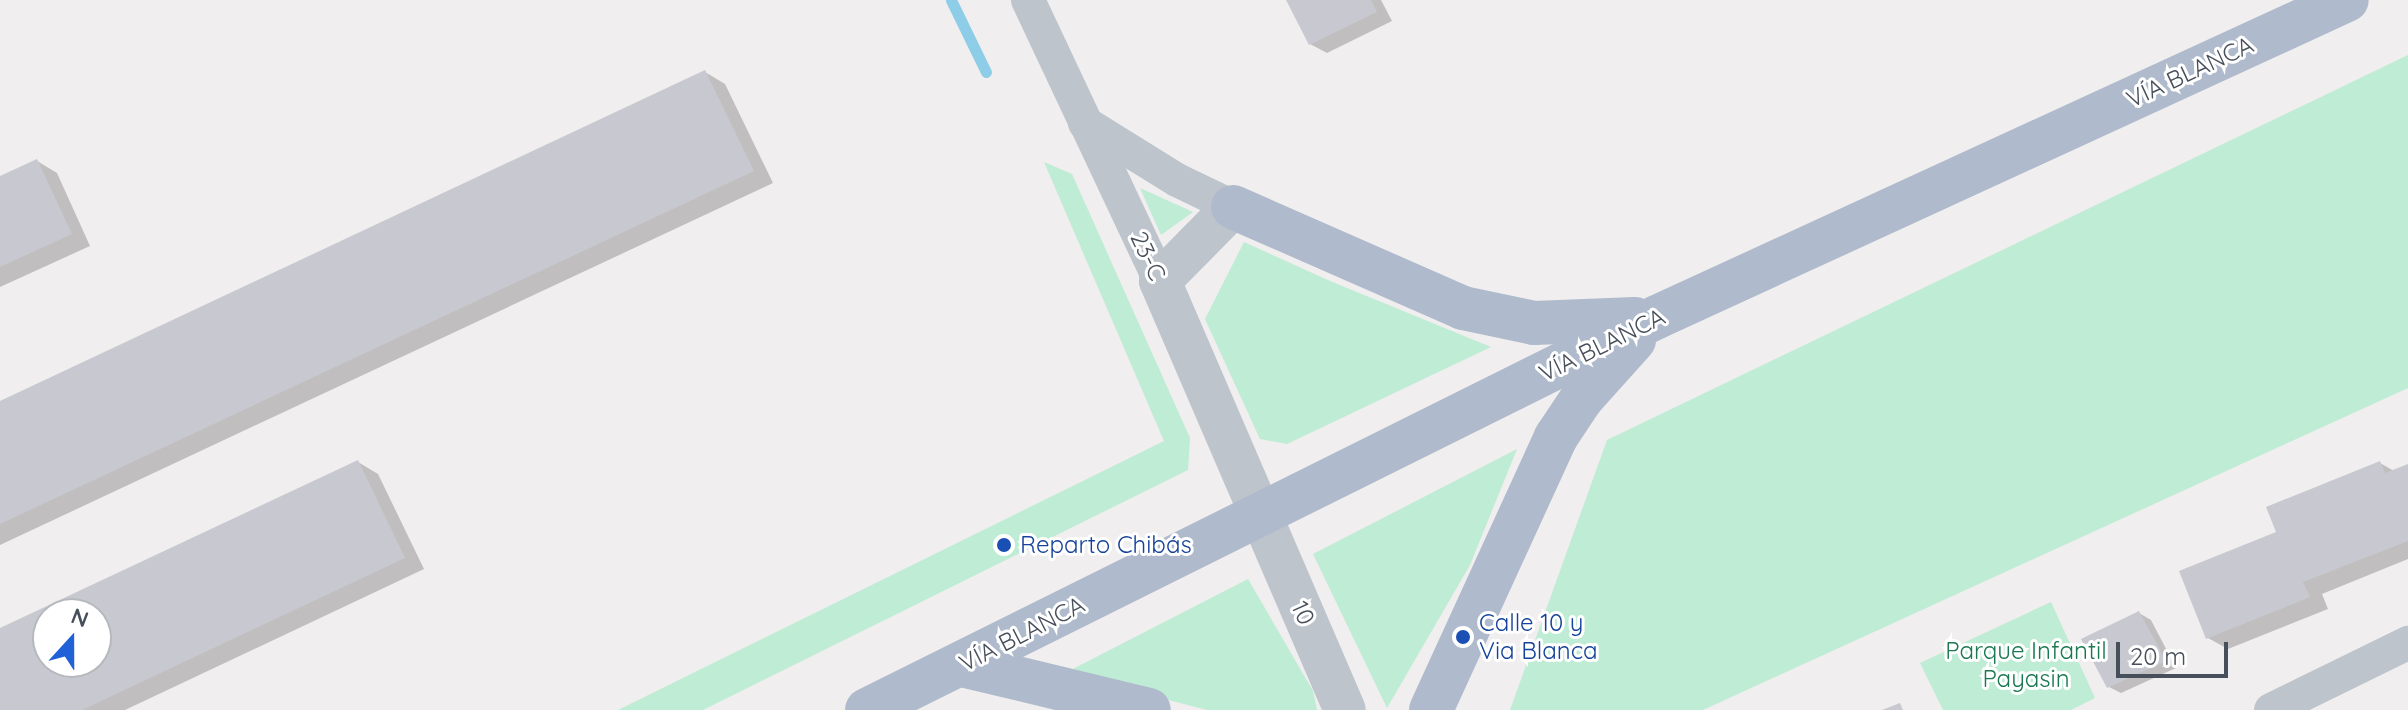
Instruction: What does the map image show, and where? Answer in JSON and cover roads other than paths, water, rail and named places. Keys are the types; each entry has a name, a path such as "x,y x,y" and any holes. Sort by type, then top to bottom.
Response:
{"main road":[{"name":"VÍA BLANCA","path":"867,710 1657,317 2347,0"},
{"path":"1233,207 1463,308 1534,323 1657,317"},
{"path":"1431,710 1556,437 1612,361 1657,317"},
{"path":"962,665 1149,710"}],"street":[{"name":"23-C","path":"1028,0 1160,281 1261,516"},
{"path":"1085,123 1177,180 1233,207 1160,281"},
{"name":"10","path":"1261,516 1345,710"},
{"path":"2271,710 2408,643"}],"waterway":[{"path":"951,0 986,72"}],"place":[{"name":"Reparto Chibás","path":"1004,545"},
{"name":"Calle 10 y Via Blanca","path":"1463,637"}],"park label":[{"name":"Parque Infantil Payasin","path":"2026,665"}]}
